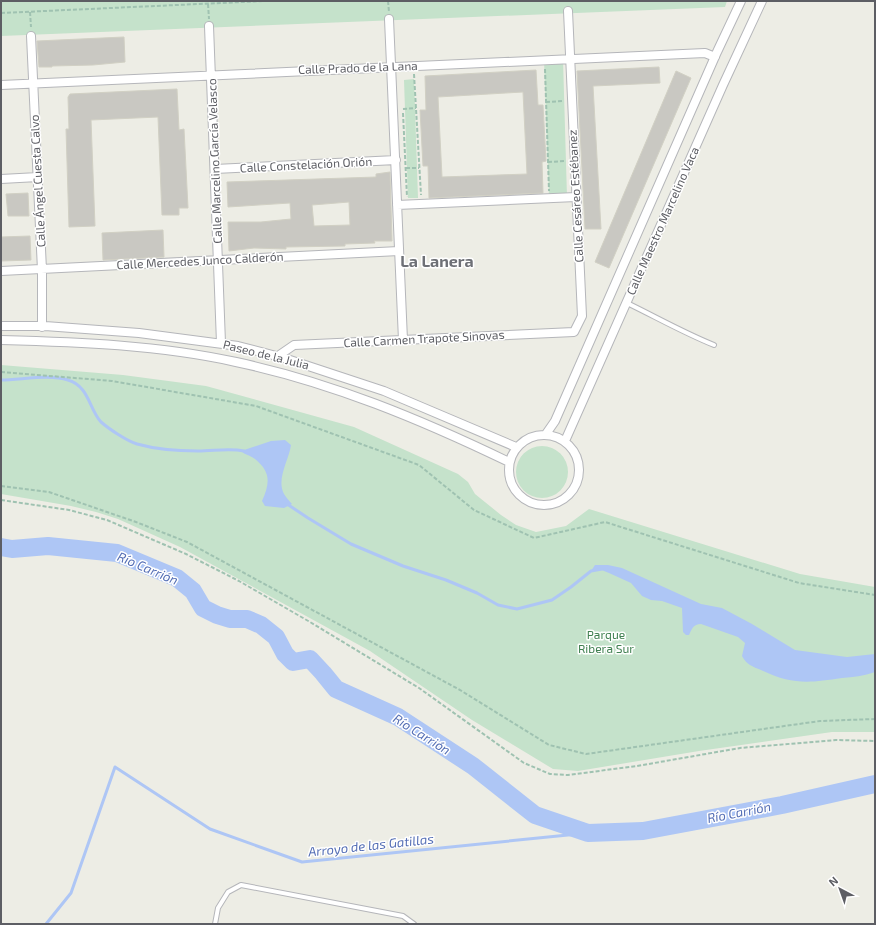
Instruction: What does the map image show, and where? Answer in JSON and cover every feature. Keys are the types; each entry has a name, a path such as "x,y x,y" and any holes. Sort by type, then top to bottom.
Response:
{"street":[{"name":"Calle Maestro Marcelino Vaca","path":"546,434 558,414 741,1"},
{"name":"Calle Maestro Marcelino Vaca","path":"565,441 713,106 762,1"},
{"path":"568,11 570,59"},
{"path":"389,19 403,340"},
{"name":"Calle Marcelino García Velasco","path":"209,26 221,343"},
{"name":"Calle Ángel Cuesta Calvo","path":"31,36 42,270 42,327"},
{"name":"Calle Prado de la Lana","path":"1,85 705,53 715,57"},
{"name":"Calle Cesáreo Estébanez","path":"570,59 582,316 574,332"},
{"name":"Calle Constelación Orión","path":"215,169 396,160"},
{"path":"1,179 38,177"},
{"path":"397,205 576,197"},
{"name":"Calle Mercedes Junco Calderón","path":"1,271 399,251"},
{"name":"Paseo de la Julia","path":"1,326 139,333 221,343 278,356 349,378 384,391 516,447"},
{"name":"Calle Carmen Trapote Sinovas","path":"278,356 294,345 574,332"},
{"name":"Paseo de la Julia","path":"1,340 77,342 185,353 236,361 310,381 380,406 431,426 509,462"},
{"path":"546,434 565,441 575,454 579,464 579,474 576,484 571,492 563,499 552,504 540,505 528,502 515,491 509,480 509,462 516,447 530,437 546,434"}],"lane":[{"path":"627,303 692,336 714,345"},
{"path":"215,924 218,908 228,892 241,886 403,916 414,924"}],"path":[{"path":"1,13 265,1"},
{"path":"208,4 209,26"},
{"path":"30,12 31,36"},
{"path":"544,60 549,198"},
{"path":"414,66 422,204"},
{"path":"546,102 564,101"},
{"path":"408,204 403,109 416,108"},
{"path":"548,162 566,161"},
{"path":"406,168 419,168"},
{"path":"1,372 112,381 256,406 419,465 474,510 534,538 605,522 799,583 875,595"},
{"path":"1,486 48,492 136,522 187,542 460,690 549,745 586,754 820,721 875,719"},
{"path":"1,500 69,510 107,520 239,581 419,688 524,763 550,774 568,775 637,766 740,748 836,740 875,741"}],"green space":[{"path":"1,1 727,1 725,7 1,36"},
{"path":"563,59 567,197 549,198 544,60"},
{"path":"414,79 418,198 408,198 404,80"},
{"name":"Parque Ribera Sur","path":"1,365 123,375 206,386 354,427 458,474 468,482 475,494 501,515 516,525 536,532 566,526 589,509 800,574 875,587 875,732 832,732 699,751 578,771 553,769 472,720 370,651 180,547 118,519 96,512 71,506 1,494"},
{"path":"537,446 547,446 561,453 568,467 568,477 561,491 547,498 537,498 527,494 520,487 516,477 516,467 520,457 527,450"}],"water":[{"path":"285,440 291,445 281,482 284,494 292,504 284,508 265,506 262,501 268,483 266,473 255,459 241,451 271,441"},
{"path":"595,565 608,565 622,568 701,604 722,608 795,650 847,657 875,654 875,672 858,676 810,682 801,682 772,675 746,661 742,656 745,643 738,637 701,624 694,626 689,635 686,635 683,632 682,608 662,601 651,600 642,596 631,583 609,573 599,569 591,571"}],"building":[{"path":"124,37 125,62 39,67 37,41"},
{"path":"659,67 660,83 593,86 601,229 585,229 577,71"},
{"path":"536,70 538,105 543,105 546,161 542,162 543,193 429,198 428,166 423,166 420,110 426,110 425,76","holes":["523,92 527,174 442,177 438,97"]},
{"path":"676,71 691,78 609,268 595,262"},
{"path":"177,89 179,130 184,129 188,208 179,208 179,215 162,215 158,117 91,120 95,226 69,227 66,129 69,129 68,97 70,94"},
{"path":"390,172 392,241 345,244 345,246 286,247 286,249 254,248 229,251 228,222 261,222 291,219 290,203 228,207 227,182 376,177 376,174","holes":["349,202 350,225 314,226 312,205"]},
{"path":"28,193 29,216 8,216 6,194"},
{"path":"163,230 164,257 103,260 102,233"},
{"path":"30,236 31,260 1,261 1,237"}],"waterway":[{"path":"1,380 52,377 75,383 85,392 101,422 118,434 137,444 176,450 244,451"},
{"path":"287,504 351,544 403,566 446,580 477,593 498,605 517,609 552,600 591,571 602,569"},
{"name":"Río Carrión","path":"1,547 12,549 48,546 117,553 177,578 193,591 203,608 217,615 230,619 247,619 261,625 276,637 285,654 293,662 310,659 336,689 398,717 473,766 535,815 588,833 643,831 782,805 875,784"},
{"name":"Arroyo de las Gatillas","path":"46,924 71,893 115,767 210,829 302,862 588,833"}],"district":[{"name":"La Lanera","path":"437,261"}]}
